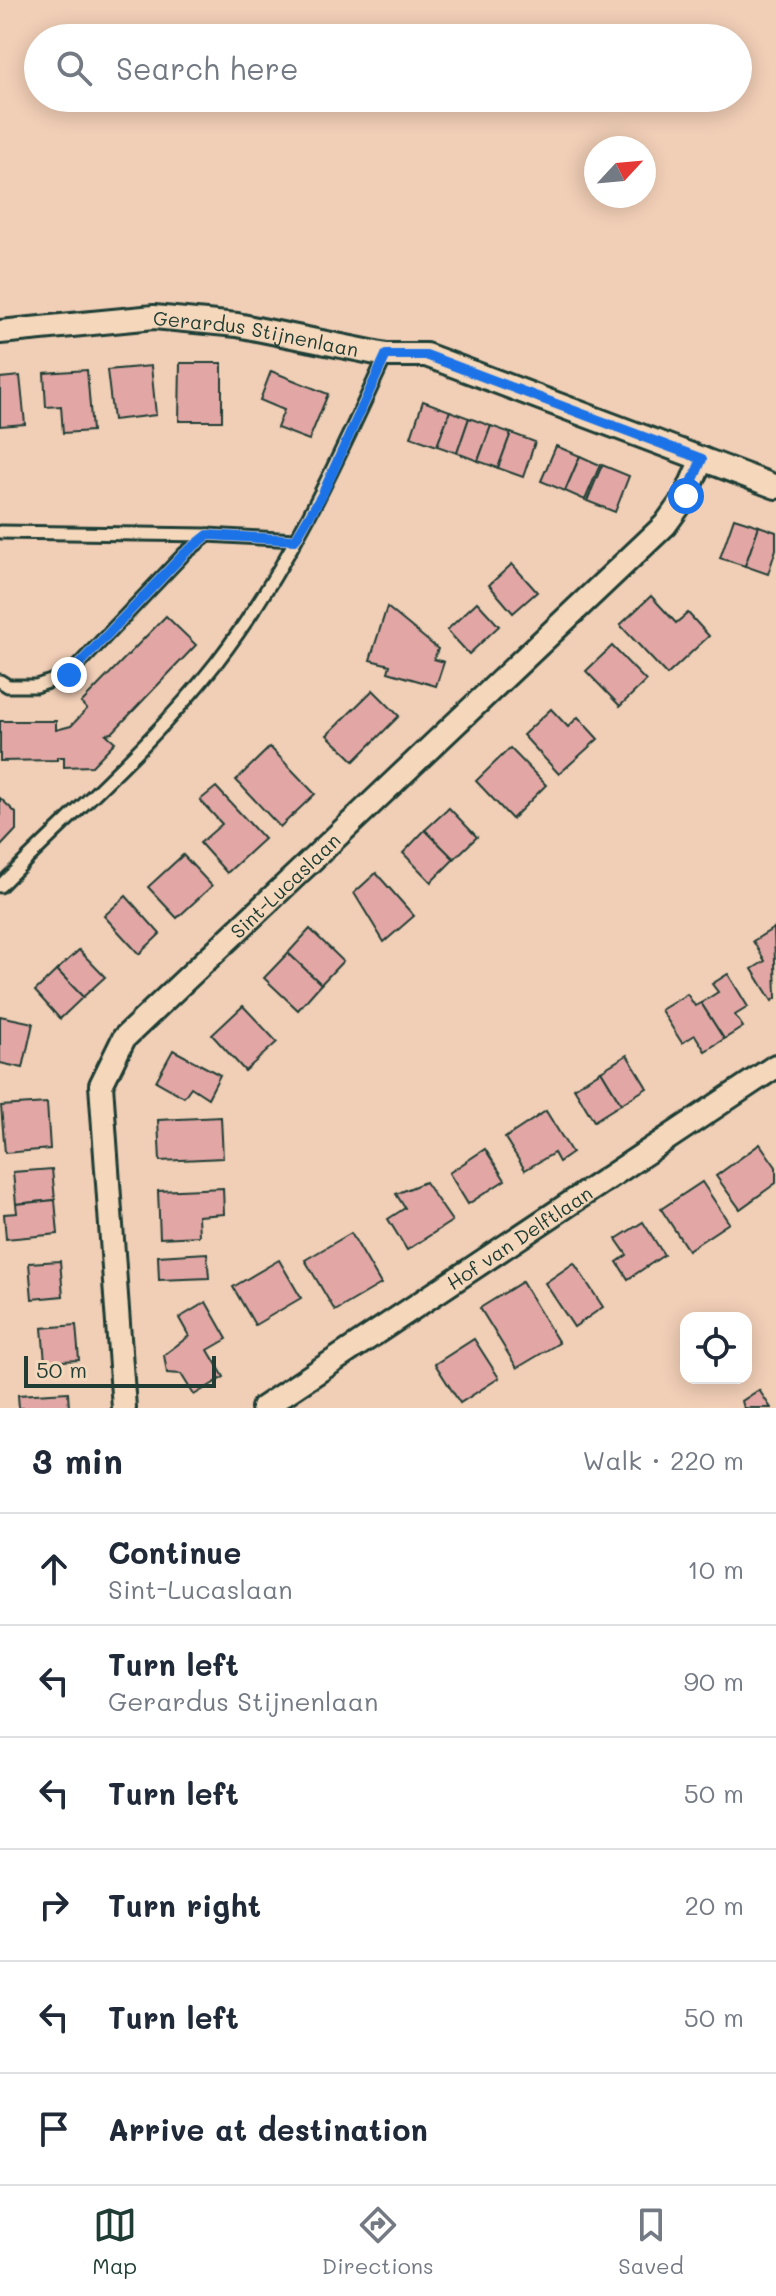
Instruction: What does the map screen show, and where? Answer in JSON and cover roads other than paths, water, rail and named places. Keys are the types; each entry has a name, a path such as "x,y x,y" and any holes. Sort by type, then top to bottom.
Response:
{"street":[{"name":"Gerardus Stijnenlaan","path":"0,332 154,317 237,325 386,355 426,355 776,487"},
{"name":"Sint-Lucaslaan","path":"124,1408 101,1085 124,1038 665,525 686,496 702,459"},
{"name":"Hof van Delftlaan","path":"263,1408 776,1066"}],"lane":[{"path":"0,886 186,699 249,617 322,495 386,355"},
{"path":"0,532 208,535 295,540"},
{"path":"0,681 8,686 36,686 69,675 184,554 208,535"}]}
